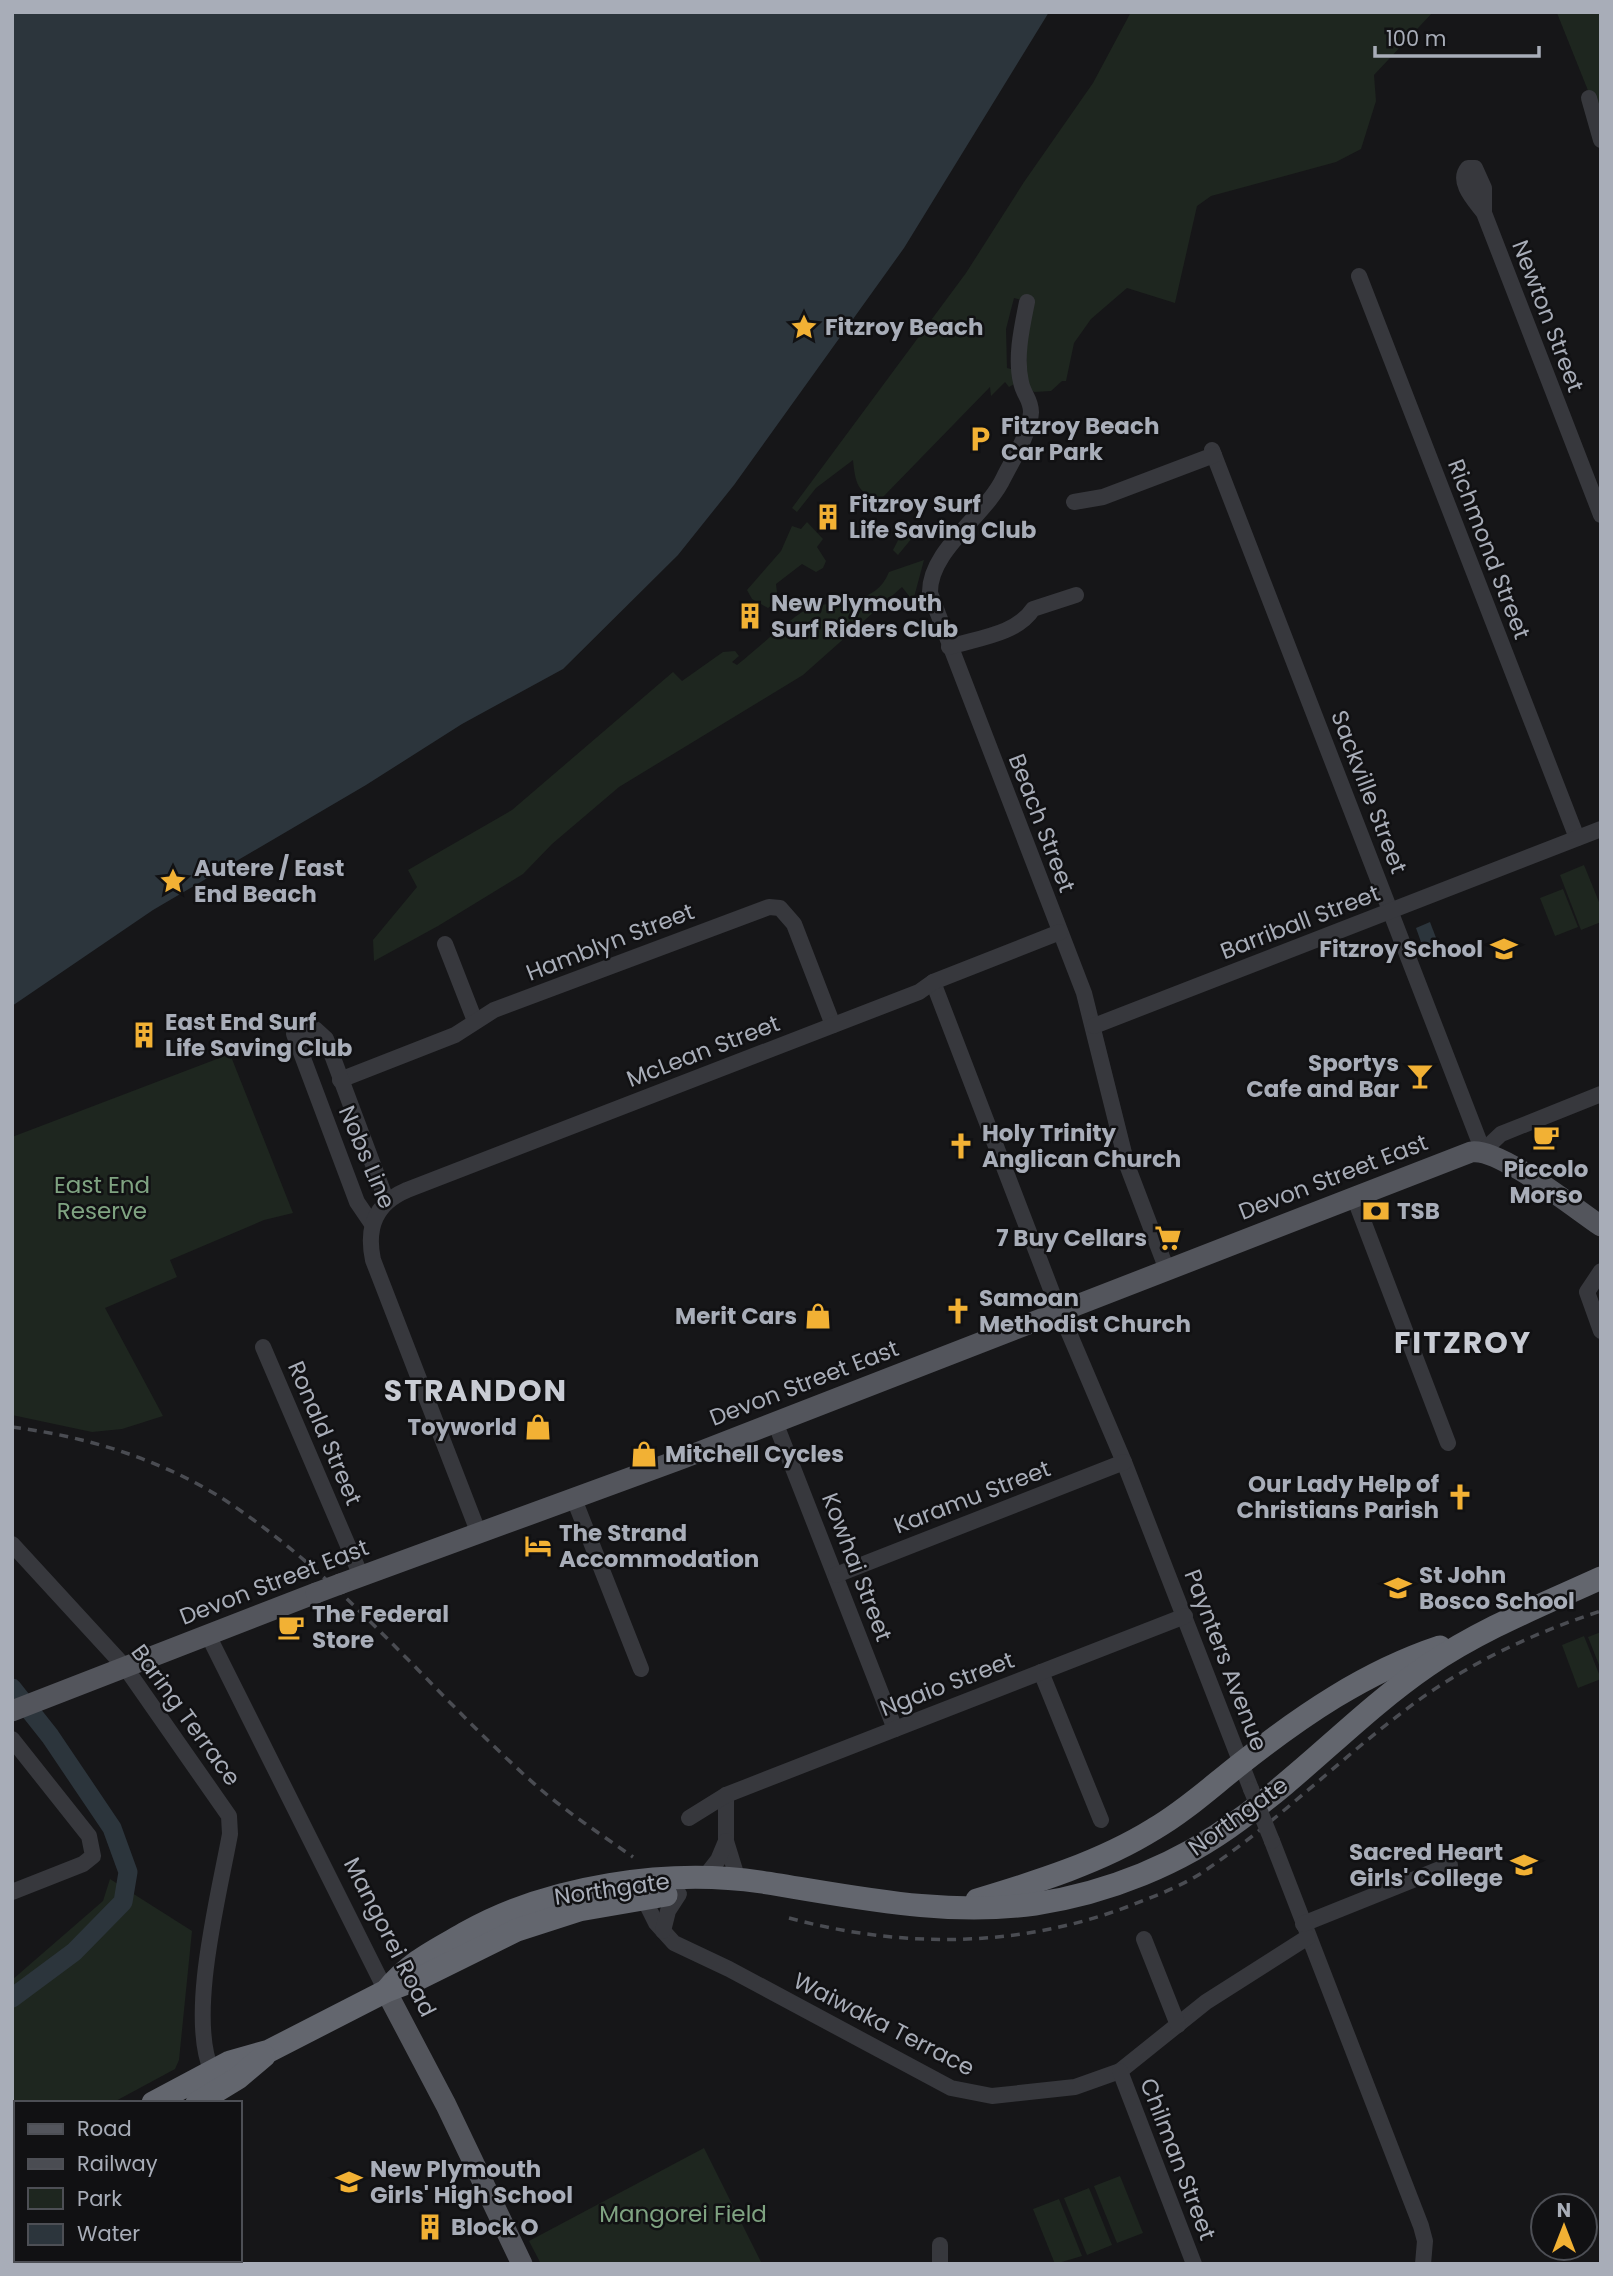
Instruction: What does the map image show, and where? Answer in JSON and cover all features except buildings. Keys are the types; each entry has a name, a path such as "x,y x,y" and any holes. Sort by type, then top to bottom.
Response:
{"highway":[{"name":"Northgate","path":"386,1991 406,1966 491,1918 532,1902 613,1884 704,1878 738,1880 823,1895 932,1907 1000,1908 1066,1898 1127,1880 1186,1854 1239,1821 1400,1685 1483,1632 1601,1578"},
{"path":"932,1907 974,1901 1114,1851 1175,1816 1241,1763 1354,1684 1425,1652 1483,1632"},
{"name":"Northgate","path":"157,2101 230,2062 269,2051 386,1991 420,1978 517,1930 579,1910 643,1897 679,1894 823,1895"},
{"name":"Northgate","path":"200,2101 238,2078 269,2051"}],"main road":[{"name":"Devon Street East","path":"12,1711 316,1593 775,1422 1466,1153 1483,1151"},
{"path":"1483,1151 1512,1165 1601,1226"},
{"name":"Mangorei Road","path":"386,1991 446,2105 522,2264"}],"street":[{"path":"1588,98 1601,140"},
{"name":"Newton Street","path":"1484,213 1601,515"},
{"name":"Richmond Street","path":"1359,276 1577,838"},
{"name":"Beach Street","path":"1027,302 1020,372 1021,386 1030,400 1031,415 995,494 946,551 932,573 930,593 1094,1026 1127,1165 1167,1270"},
{"name":"Sackville Street","path":"1074,502 1103,497 1213,453 1483,1151"},
{"path":"949,647 998,633 1026,621 1033,609 1076,595"},
{"name":"Barriball Street","path":"1094,1026 1601,829"},
{"name":"Hamblyn Street","path":"340,1080 424,1050 455,1035 494,1010 769,907 780,908 794,924 833,1025"},
{"name":"McLean Street","path":"372,1224 387,1202 408,1190 919,992 933,982 1060,932"},
{"path":"446,944 475,1021"},
{"name":"Paynters Avenue","path":"933,982 1185,1616 1421,2226 1424,2241 1423,2264"},
{"name":"Nobs Line","path":"387,1202 321,1033 309,1028 294,1034 358,1202 372,1224 370,1247 376,1269 479,1534"},
{"path":"1483,1151 1501,1134 1601,1094"},
{"path":"1354,1197 1448,1443"},
{"path":"1601,1271 1587,1292 1601,1331"},
{"name":"Ronald Street","path":"263,1347 361,1576"},
{"name":"Kowhai Street","path":"775,1422 895,1729"},
{"name":"Karamu Street","path":"836,1575 1124,1462"},
{"path":"574,1499 641,1669"},
{"name":"Baring Terrace","path":"12,1544 125,1667 229,1816 230,1834 205,1991 204,2051 212,2072"},
{"name":"Ngaio Street","path":"689,1818 726,1795 1185,1616"},
{"name":"Mangorei Road","path":"208,1635 386,1991"},
{"path":"1041,1672 1101,1820"},
{"path":"12,1739 89,1836 94,1847 93,1856 83,1864 12,1892"},
{"path":"726,1795 726,1841 738,1880"},
{"path":"704,1878 718,1860 726,1841"},
{"name":"Waiwaka Terrace","path":"643,1897 663,1931 674,1943 729,1969 951,2088 972,2094 1016,2095 1075,2087 1120,2071 1206,2002 1305,1931 1450,1865"},
{"path":"663,1931 668,1912 679,1894"},
{"path":"1144,1939 1178,2025"},
{"name":"Chilman Street","path":"1120,2071 1194,2264"},
{"path":"940,2245 940,2264"}],"green space":[{"path":"1131,12 1433,12 1374,75 1376,101 1361,149 1336,162 1211,196 1197,206 1175,303 1127,288 1091,319 1074,343 1066,381 1062,381 1051,391 1034,392 1026,384 1027,336 1032,303 1014,298 1006,329 1007,368 1015,370 1016,383 1009,387 1005,382 991,396 990,387 882,498 862,491 856,481 853,460 816,488 797,512 792,508 966,273 1024,182 1093,83"},
{"path":"1601,12 1601,123 1557,13"},
{"path":"908,521 917,532 898,555 893,550"},
{"path":"807,522 823,539 817,547 826,561 823,568 816,572 802,564 776,584 778,601 768,608 752,599 747,590 781,551 792,526 801,529"},
{"path":"924,560 913,601 902,587 803,675 619,787 552,844 523,874 374,961 373,940 417,887 408,870 512,810 673,672 682,681 723,652 735,651 739,656 732,662 737,665 810,608 865,596 883,583 889,572"},
{"path":"1584,865 1601,907 1601,922 1581,930 1560,875"},
{"path":"1563,889 1578,927 1555,936 1540,898"},
{"name":"East End Reserve","path":"230,1054 293,1213 264,1220 170,1260 177,1277 105,1308 163,1416 122,1429 92,1432 12,1415 12,1137"},
{"path":"1601,1632 1601,1670 1588,1637"},
{"path":"1584,1636 1601,1679 1578,1688 1562,1645"},
{"path":"110,1879 192,1931 179,2060 175,2069 116,2101 14,2101 12,2158 12,1980 103,1901"},
{"name":"Mangorei Field","path":"704,2148 762,2264 541,2264 529,2241"},
{"path":"1120,2176 1143,2233 1117,2243 1094,2186"},
{"path":"1089,2188 1112,2245 1087,2255 1064,2198"},
{"path":"1059,2199 1082,2256 1055,2264 1033,2209"},
{"path":"120,2262 197,2264 122,2264"}],"water":[{"path":"12,12 1049,12 904,248 734,485 678,555 563,669 462,724 366,785 153,910 12,1006"},
{"path":"1430,922 1441,951 1426,956 1416,928"}],"waterway":[{"path":"12,1688 50,1736 112,1828 128,1872 123,1902 74,1952 12,1998"}],"railway":[{"path":"12,1427 75,1438 136,1456 194,1482 248,1516 325,1578 539,1788 633,1857"},
{"path":"789,1918 875,1935 962,1939 1048,1930 1132,1905 1184,1883 1228,1854 1388,1723 1437,1687 1505,1649 1552,1628 1601,1611"}],"place":[{"name":"Fitzroy Beach","path":"804,327"},
{"name":"Fitzroy Beach Car Park","path":"980,439"},
{"name":"Fitzroy Surf Life Saving Club","path":"828,517"},
{"name":"New Plymouth Surf Riders Club","path":"750,616"},
{"name":"Autere / East End Beach","path":"173,881"},
{"name":"Fitzroy School","path":"1504,949"},
{"name":"East End Surf Life Saving Club","path":"144,1035"},
{"name":"Sportys Cafe and Bar","path":"1420,1076"},
{"name":"Piccolo Morso","path":"1546,1137"},
{"name":"Holy Trinity Anglican Church","path":"961,1146"},
{"name":"TSB","path":"1376,1211"},
{"name":"7 Buy Cellars","path":"1168,1238"},
{"name":"Samoan Methodist Church","path":"958,1311"},
{"name":"Merit Cars","path":"818,1316"},
{"name":"Toyworld","path":"538,1427"},
{"name":"Mitchell Cycles","path":"644,1454"},
{"name":"Our Lady Help of Christians Parish","path":"1460,1497"},
{"name":"The Strand Accommodation","path":"538,1546"},
{"name":"St John Bosco School","path":"1398,1588"},
{"name":"The Federal Store","path":"291,1627"},
{"name":"Sacred Heart Girls' College","path":"1524,1865"},
{"name":"New Plymouth Girls' High School","path":"349,2182"},
{"name":"Block O","path":"430,2227"}],"district":[{"name":"FITZROY","path":"1463,1343"},
{"name":"STRANDON","path":"476,1391"}]}
